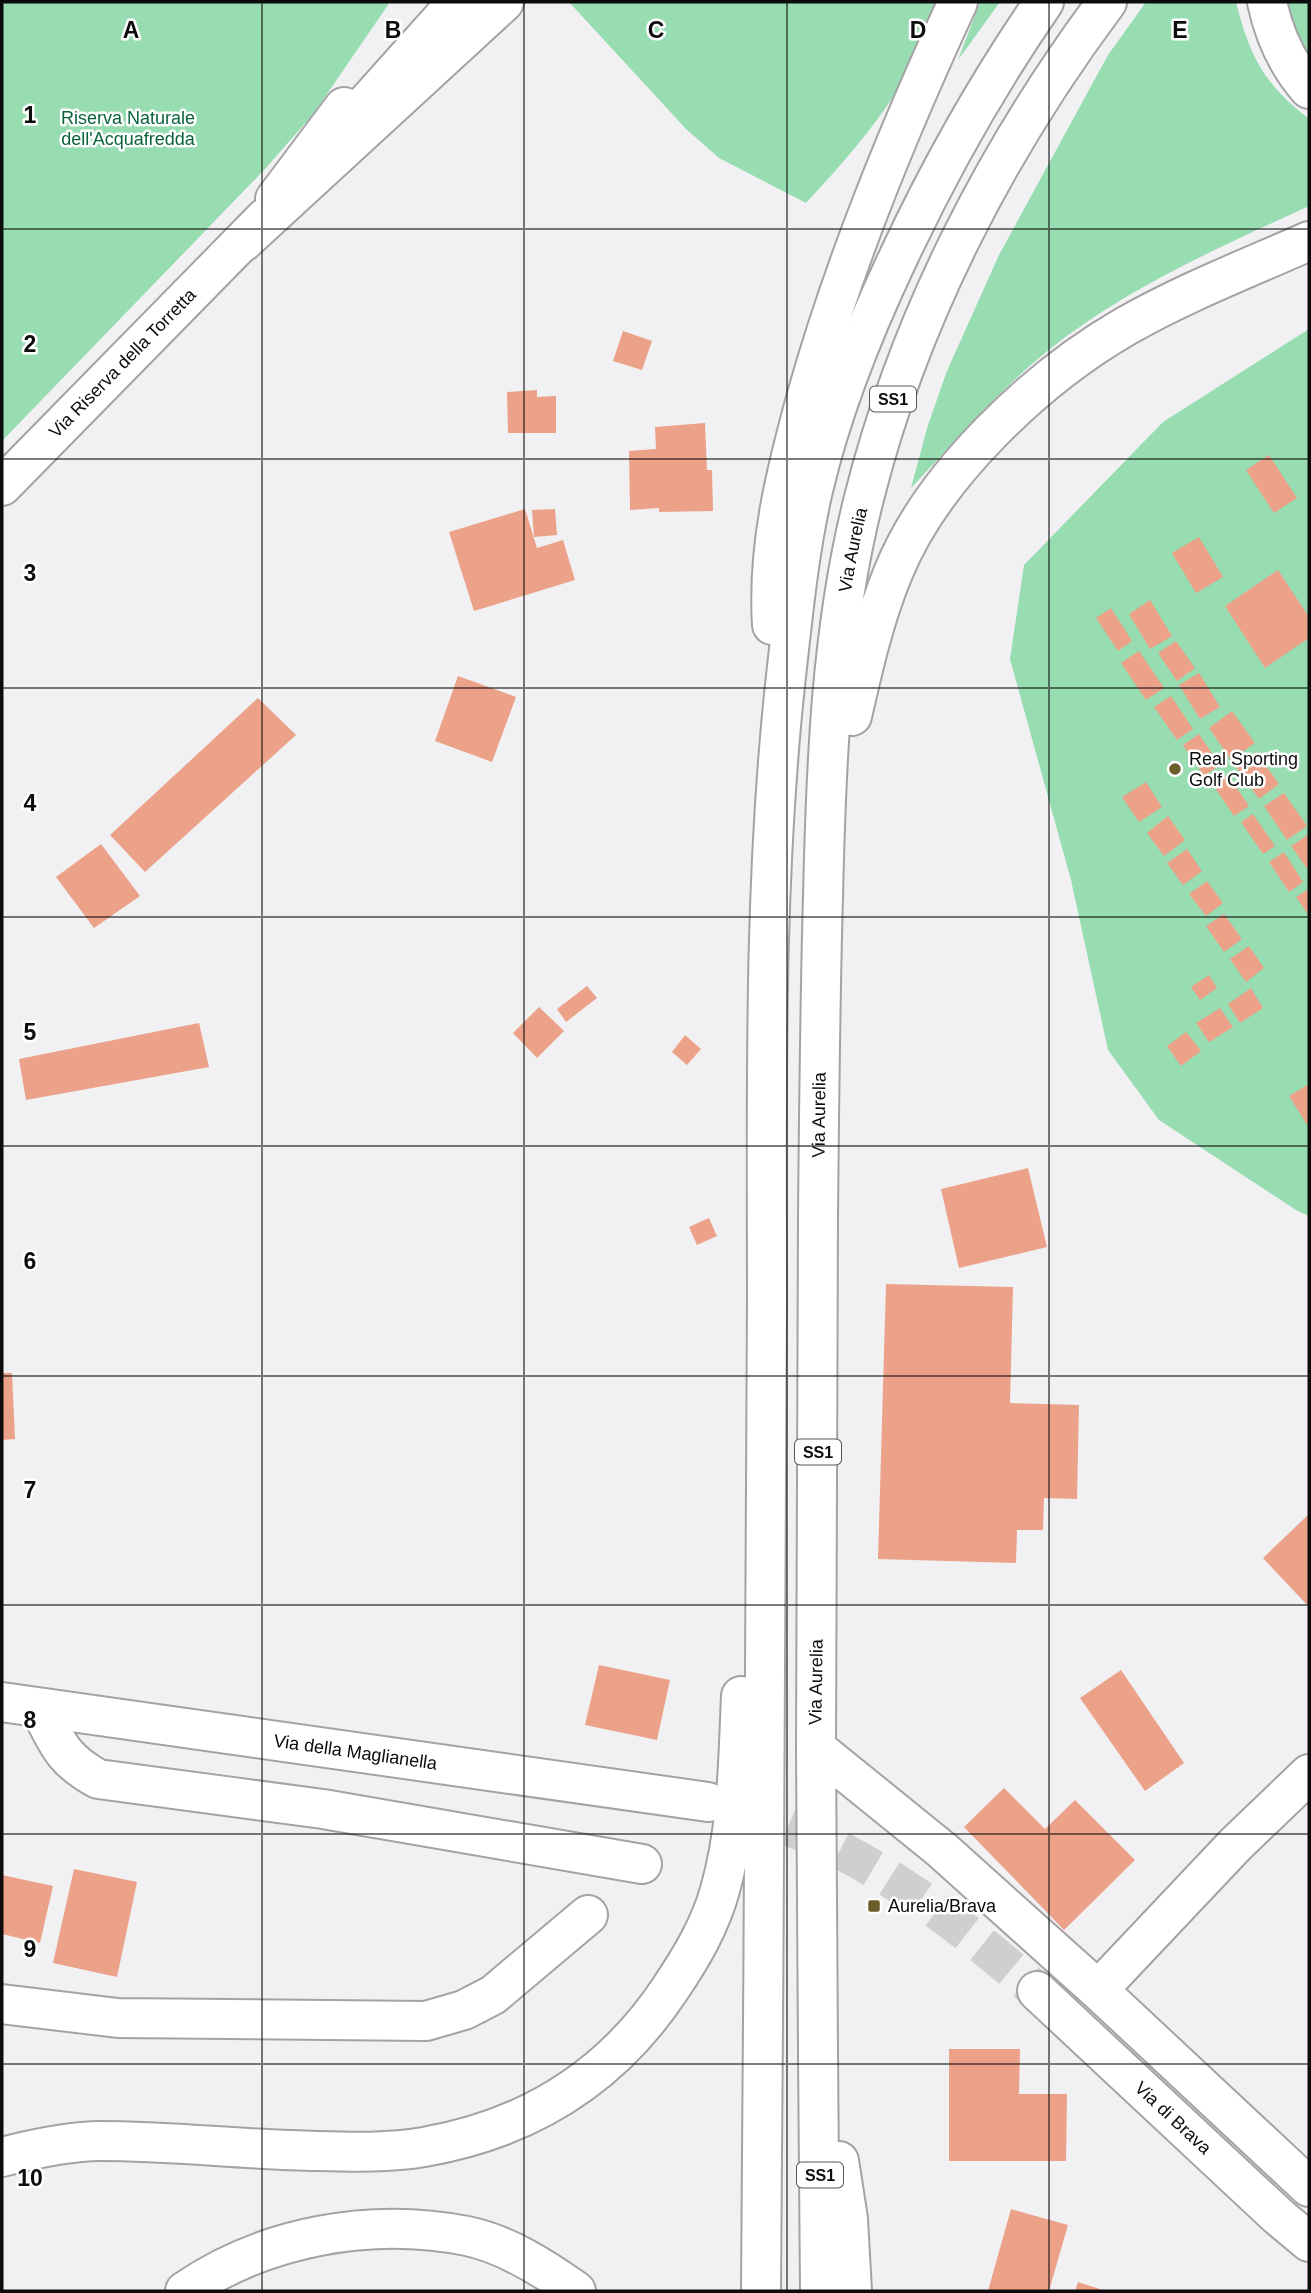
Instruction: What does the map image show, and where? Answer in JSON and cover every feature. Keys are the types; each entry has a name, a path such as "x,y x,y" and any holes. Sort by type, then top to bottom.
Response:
{"main road":[{"path":"243,242 423,2"},
{"path":"243,242 457,2"},
{"path":"243,242 504,2"},
{"path":"779,741 771,605 772,555 779,505 820,350 848,268 887,164 958,2"},
{"name":"SS1","path":"761,2291 770,888 779,741 803,543 813,490 840,398 881,295 935,181 985,92 1044,2"},
{"name":"Via Aurelia","path":"820,2291 816,1748 819,1069 829,737 843,615 862,503 887,416 923,321 990,182 1062,65 1107,2"},
{"path":"1267,2 1273,26 1288,60 1309,89"},
{"path":"824,845 864,663 893,571 926,511 953,474 1027,398 1084,353 1126,326 1168,305 1309,241"},
{"name":"Via Riserva della Torretta","path":"2,486 243,242"},
{"path":"2,2129 99,2141 319,2151 384,2151 433,2145 491,2130 524,2118 578,2087 612,2059 662,2001 693,1953 708,1925 726,1866 738,1782 746,1534 767,1409"},
{"name":"Via della Maglianella","path":"2,1702 708,1802"},
{"path":"40,1709 63,1753 77,1767 98,1779 323,1809 642,1864"},
{"path":"816,1748 942,1850 1098,1990 1309,2187"},
{"path":"1098,1990 1235,1845 1309,1774"},
{"path":"2,2004 118,2018 426,2021 464,2010 493,1995 588,1915"},
{"name":"Via di Brava","path":"1037,1991 1309,2242"},
{"path":"819,2059 848,2219 852,2291"},
{"path":"2,2157 99,2141"},
{"path":"185,2291 212,2273 258,2253 302,2239 374,2229 469,2236 534,2263 576,2291"}],"green space":[{"name":"Riserva Naturale dell'Acquafredda","path":"2,2 390,2 314,113 266,168 2,441"},
{"path":"569,2 941,2 910,68 888,104 855,148 806,203 719,158 686,129"},
{"path":"980,2 1000,2 958,60"},
{"path":"1146,2 1236,2 1247,39 1261,68 1281,94 1309,119 1309,206 1169,273 1070,334 1005,389 911,488 928,425 947,371 999,255 1108,55"},
{"path":"1284,2 1309,2 1309,60 1294,37"},
{"name":"Real Sporting Golf Club","path":"1309,329 1309,1216 1159,1120 1108,1050 1071,880 1010,659 1024,565 1163,422"}],"building":[{"path":"623,331 652,341 642,370 613,361"},
{"path":"537,390 537,397 556,396 556,433 508,433 507,392"},
{"path":"705,423 707,470 712,470 713,511 659,512 659,508 630,510 629,451 656,449 655,427"},
{"path":"1269,455 1297,498 1274,513 1246,470"},
{"path":"525,509 537,548 563,540 575,580 474,611 449,532"},
{"path":"555,509 557,535 534,537 532,510"},
{"path":"1199,537 1223,577 1196,593 1172,553"},
{"path":"1278,570 1309,617 1309,638 1265,668 1225,606"},
{"path":"1150,600 1172,636 1150,649 1129,614"},
{"path":"1111,608 1132,641 1118,651 1096,618"},
{"path":"1176,641 1195,668 1177,681 1158,653"},
{"path":"1139,651 1164,688 1146,700 1121,663"},
{"path":"1199,673 1220,707 1200,719 1179,685"},
{"path":"458,676 516,697 492,762 435,741"},
{"path":"1171,696 1193,729 1177,740 1154,707"},
{"path":"258,698 296,735 145,872 110,835"},
{"path":"1232,711 1255,743 1231,760 1209,728"},
{"path":"1199,734 1220,765 1204,776 1183,745"},
{"path":"1256,752 1279,784 1259,799 1236,767"},
{"path":"1228,775 1249,806 1234,816 1213,785"},
{"path":"1146,782 1162,807 1139,822 1122,797"},
{"path":"1284,793 1307,826 1287,840 1264,806"},
{"path":"1253,814 1275,846 1263,854 1241,822"},
{"path":"1168,816 1185,840 1164,856 1147,833"},
{"path":"1309,834 1309,871 1291,846"},
{"path":"101,844 140,896 94,928 56,877"},
{"path":"1187,849 1202,871 1183,885 1167,863"},
{"path":"1284,852 1303,882 1289,892 1269,862"},
{"path":"1207,881 1223,903 1206,916 1189,894"},
{"path":"1309,889 1309,916 1296,897"},
{"path":"1224,914 1242,939 1224,952 1206,926"},
{"path":"1249,946 1264,968 1246,982 1230,959"},
{"path":"1209,975 1217,988 1200,1000 1191,987"},
{"path":"587,986 597,998 566,1022 557,1009"},
{"path":"1251,988 1263,1008 1240,1023 1228,1004"},
{"path":"539,1007 564,1031 537,1058 513,1033"},
{"path":"1220,1008 1233,1027 1209,1042 1196,1023"},
{"path":"199,1023 209,1067 26,1100 19,1059"},
{"path":"1186,1032 1201,1051 1181,1066 1167,1046"},
{"path":"685,1035 701,1049 687,1065 672,1052"},
{"path":"1309,1084 1309,1128 1289,1096"},
{"path":"1028,1168 1047,1247 959,1268 941,1189"},
{"path":"709,1218 717,1236 697,1245 689,1227"},
{"path":"886,1284 1013,1287 1010,1403 1079,1405 1077,1499 1044,1498 1043,1530 1017,1530 1016,1563 878,1559"},
{"path":"2,1373 12,1373 15,1439 2,1440"},
{"path":"1309,1514 1309,1607 1263,1558"},
{"path":"599,1665 670,1680 657,1740 585,1725"},
{"path":"1121,1670 1184,1763 1145,1791 1080,1698"},
{"path":"1004,1788 1045,1829 1075,1800 1135,1860 1064,1930 964,1827"},
{"path":"74,1869 137,1882 117,1977 53,1963"},
{"path":"2,1875 53,1886 40,1943 2,1934"},
{"path":"949,2049 1020,2049 1019,2094 1067,2094 1066,2161 949,2161"},
{"path":"1011,2209 1068,2225 1049,2291 988,2291"},
{"path":"1078,2282 1106,2291 1075,2291"}],"tunnel":[{"path":"734,1809 777,1822 818,1839 896,1882 968,1934 1037,1991"}],"place":[{"name":"Real Sporting Golf Club","path":"1175,769"},
{"name":"Aurelia/Brava","path":"874,1906"}]}
